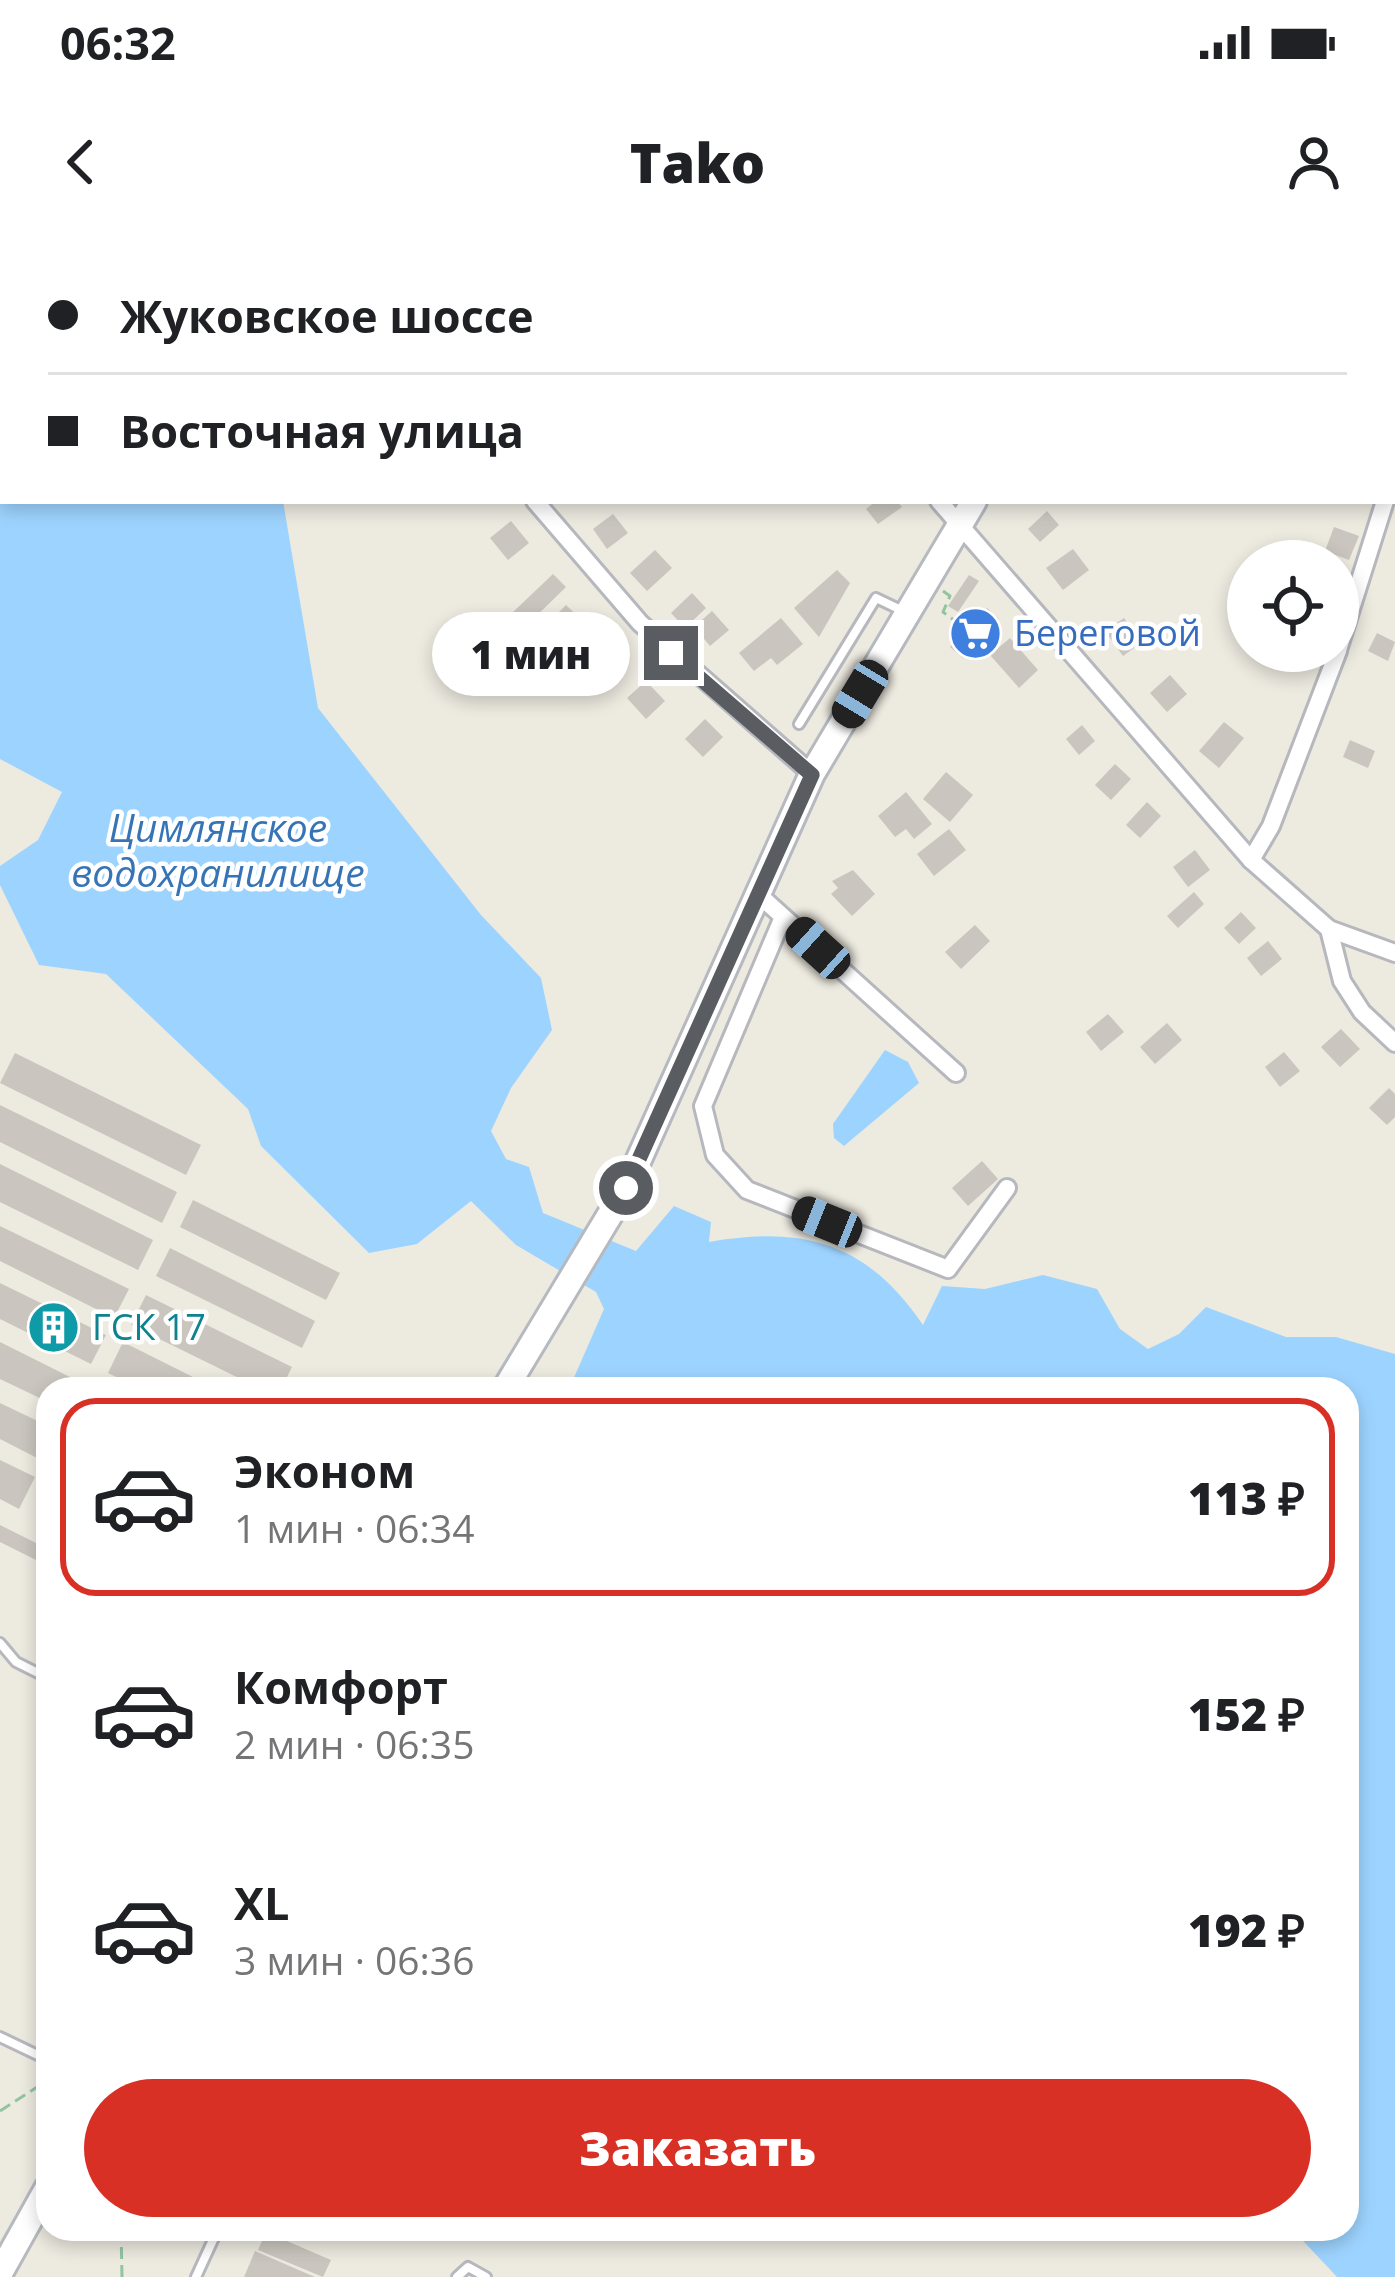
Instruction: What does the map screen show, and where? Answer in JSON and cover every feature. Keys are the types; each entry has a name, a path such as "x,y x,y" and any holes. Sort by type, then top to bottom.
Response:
{"main road":[{"path":"513,1377 626,1188 812,775 972,504"},
{"path":"0,2272 36,2208"}],"street":[{"path":"538,504 640,623 812,775"},
{"path":"941,504 1251,860 1329,929 1395,953"},
{"path":"1359,583 1384,504"},
{"path":"1251,860 1271,826 1330,672"},
{"path":"759,895 956,1072"},
{"path":"783,917 703,1106 715,1155 747,1190 948,1270 1007,1188"},
{"path":"1329,929 1342,981 1362,1012 1395,1043"}],"lane":[{"path":"799,724 876,598 908,614"},
{"path":"0,1642 16,1662 36,1672"},
{"path":"0,2037 36,2054"},
{"path":"196,2277 212,2241"},
{"path":"457,2277 467,2267 486,2277"}],"path":[{"path":"0,2111 36,2088"},
{"path":"121,2241 122,2277"}],"water":[{"name":"Цимлянское водохранилище","path":"0,504 284,504 318,708 481,915 541,978 552,1030 511,1088 491,1131 506,1159 529,1167 543,1213 636,1251 674,1206 711,1222 709,1242 775,1236 804,1239 831,1247 880,1275 923,1325 942,1286 985,1289 1043,1275 1097,1289 1120,1329 1148,1349 1179,1334 1206,1307 1286,1337 1336,1337 1395,1354 1395,2277 1337,2277 1303,2241 1359,2241 1359,1377 574,1377 604,1309 596,1292 516,1245 471,1201 417,1244 369,1253 261,1146 248,1109 106,974 39,965 0,885 0,866 38,840 62,792 0,759"},
{"path":"885,1050 908,1062 919,1083 844,1146 834,1138 833,1124"}],"building":[{"path":"872,504 902,507 878,524 866,509"},
{"path":"1047,511 1059,525 1040,542 1028,529"},
{"path":"613,514 628,533 607,549 593,529"},
{"path":"511,521 529,543 508,560 490,538"},
{"path":"1334,527 1359,536 1357,540 1329,540"},
{"path":"1073,549 1089,570 1063,590 1046,568"},
{"path":"655,550 672,568 647,591 630,573"},
{"path":"837,570 850,583 819,637 794,608"},
{"path":"553,574 566,587 525,627 512,613"},
{"path":"969,575 979,581 958,612 948,606"},
{"path":"692,593 706,608 685,628 671,613"},
{"path":"566,605 589,627 577,639 555,616"},
{"name":"Береговой","path":"987,608 999,619 963,658 950,647"},
{"path":"712,611 729,630 710,646 694,627"},
{"path":"781,618 803,644 777,665 771,658 754,671 739,653"},
{"path":"1124,618 1142,642 1123,656 1105,631"},
{"path":"1377,633 1395,642 1388,661 1368,651"},
{"path":"1010,638 1038,670 1019,688 990,655"},
{"path":"1170,675 1187,694 1167,712 1150,693"},
{"path":"646,681 665,701 646,719 627,698"},
{"path":"705,719 723,737 703,757 685,739"},
{"path":"1224,722 1244,738 1219,768 1199,751"},
{"path":"1082,725 1095,741 1079,755 1066,739"},
{"path":"1350,740 1375,751 1368,768 1343,757"},
{"path":"1115,764 1131,779 1111,800 1095,785"},
{"path":"946,772 973,795 950,822 923,799"},
{"path":"906,792 932,824 914,839 906,829 895,837 878,816"},
{"path":"1147,802 1161,816 1140,838 1126,825"},
{"path":"949,829 966,850 934,876 917,854"},
{"path":"1195,850 1210,870 1188,887 1173,867"},
{"path":"853,870 875,894 852,916 831,894 838,888 832,881"},
{"path":"1194,892 1204,904 1178,928 1167,916"},
{"path":"1241,912 1256,928 1239,944 1224,928"},
{"path":"975,925 990,941 961,969 945,952"},
{"path":"1268,941 1282,959 1261,976 1247,958"},
{"path":"1108,1014 1124,1032 1101,1051 1086,1032"},
{"path":"1167,1023 1182,1040 1155,1064 1140,1047"},
{"path":"1341,1029 1360,1049 1340,1067 1321,1047"},
{"path":"1284,1052 1300,1071 1280,1087 1265,1067"},
{"path":"15,1053 201,1145 186,1175 0,1083"},
{"path":"1389,1088 1395,1094 1395,1117 1387,1125 1369,1108"},
{"path":"0,1105 177,1192 162,1223 0,1142"},
{"path":"982,1161 998,1179 968,1206 952,1188"},
{"path":"0,1164 153,1240 138,1270 0,1202"},
{"path":"193,1200 340,1273 326,1300 180,1227"},
{"path":"0,1226 129,1289 114,1318 0,1261"},
{"path":"170,1248 315,1321 302,1348 156,1276"},
{"name":"ГСК 17","path":"0,1283 106,1335 91,1364 0,1319"},
{"path":"146,1295 292,1367 287,1377 237,1377 131,1325"},
{"path":"0,1342 70,1377 36,1377 36,1396 0,1379"},
{"path":"123,1342 193,1377 116,1377 108,1373"},
{"path":"0,1403 36,1420 36,1457 0,1439"},
{"path":"0,1460 35,1477 19,1509 0,1499"},
{"path":"0,1525 36,1543 36,1560 0,1542"},
{"path":"262,2241 287,2241 331,2260 323,2277 258,2250"},
{"path":"255,2251 315,2277 244,2277"}],"place":[{"name":"Береговой","path":"975,633"},
{"name":"ГСК 17","path":"53,1327"}],"route":[{"path":"626,1188 812,775 671,653"}]}
